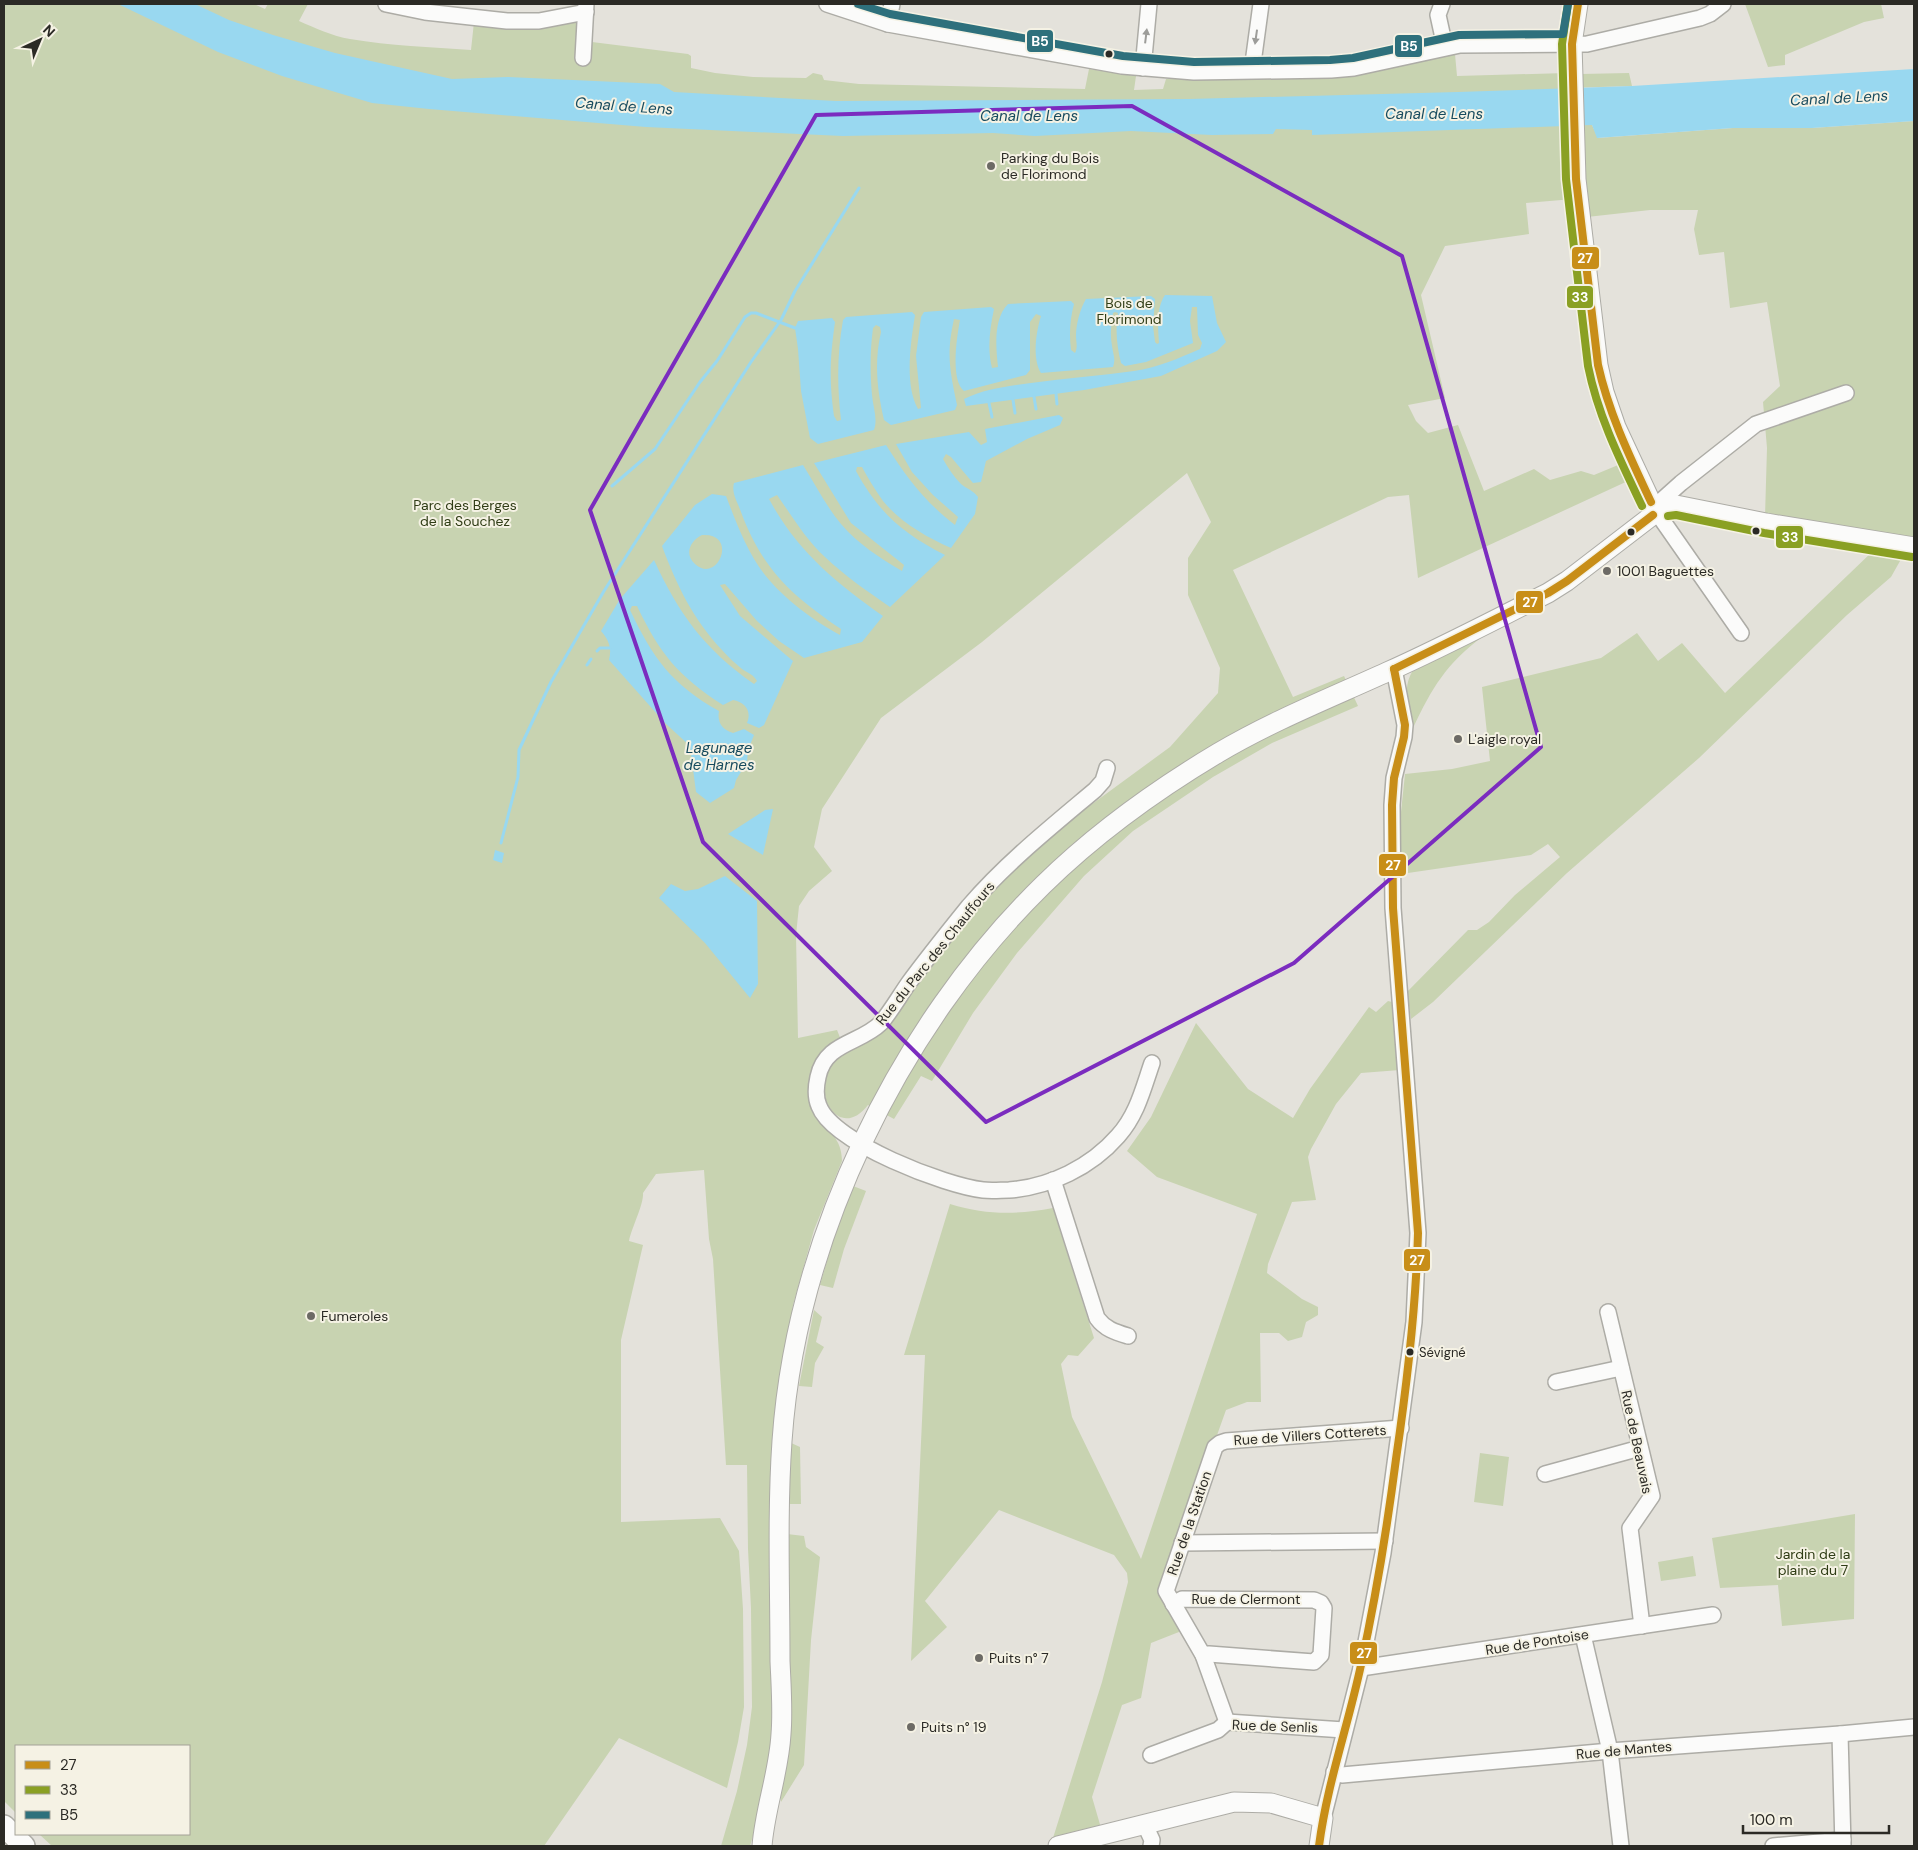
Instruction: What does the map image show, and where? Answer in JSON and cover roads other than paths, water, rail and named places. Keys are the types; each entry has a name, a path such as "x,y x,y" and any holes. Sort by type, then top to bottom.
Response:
{"highway":[{"path":"4,1818 15,1826"},
{"path":"4,1826 24,1846"},
{"path":"25,1835 38,1846"}],"main road":[{"path":"1578,4 1572,44 1577,198 1598,365 1604,392 1616,427 1659,508"},
{"path":"755,1846 763,1837 781,1734 779,1556 782,1441 789,1381 798,1329 818,1255 845,1181 862,1144 919,1040 949,996 1008,922 1078,852 1118,821 1218,753 1262,728 1394,669 1548,593 1574,576 1659,508 1676,505 1766,524 1914,547"},
{"path":"1058,1846 1234,1802 1271,1802 1323,1818 1319,1846"}],"street":[{"path":"386,4 425,12 507,22 548,20 586,8 583,58"},
{"path":"827,4 888,24 1030,49 1073,59 1194,72 1354,68 1445,47 1487,43 1587,44 1686,22 1710,14 1723,4"},
{"path":"888,24 892,4"},
{"path":"1143,68 1149,4"},
{"path":"1253,70 1261,4"},
{"path":"1442,4 1438,15 1445,47"},
{"path":"1741,633 1659,508 1681,483 1756,424 1846,393"},
{"path":"1323,1818 1361,1668 1385,1541 1401,1428 1417,1286 1418,1233 1393,908 1392,805 1394,778 1404,737 1404,725 1394,669"},
{"name":"Rue du Parc des Chauffours","path":"1107,768 1103,780 1095,790 1029,846 970,905 928,957 880,1023 864,1035 843,1044 823,1062 818,1075 816,1094 819,1108 824,1115 845,1134 888,1160 948,1181 984,1190 1026,1188 1053,1180 1081,1167 1119,1136 1137,1110 1152,1063"},
{"path":"1053,1180 1097,1318 1110,1330 1128,1336"},
{"name":"Rue de Beauvais","path":"1608,1312 1652,1496 1630,1528 1642,1626"},
{"path":"1556,1382 1621,1368"},
{"name":"Rue de Villers Cotterets","path":"1220,1443 1401,1428"},
{"name":"Rue de la Station","path":"1173,1604 1166,1591 1215,1447 1220,1443"},
{"path":"1545,1474 1640,1448"},
{"path":"1182,1544 1385,1541"},
{"name":"Rue de Clermont","path":"1173,1604 1182,1599 1314,1600 1321,1603 1324,1608 1321,1655 1314,1662 1203,1655"},
{"path":"1173,1604 1203,1655 1227,1722"},
{"name":"Rue de Pontoise","path":"1361,1668 1713,1615"},
{"path":"1582,1635 1610,1751 1621,1846"},
{"name":"Rue de Senlis","path":"1151,1754 1218,1730 1227,1722 1344,1730"},
{"name":"Rue de Mantes","path":"1334,1772 1342,1775 1610,1751 1914,1727"},
{"path":"1773,1846 1843,1843 1840,1734"},
{"path":"1145,1825 1152,1840 1151,1846"}],"water":[{"name":"Canal de Lens","path":"118,4 195,4 229,20 273,35 335,53 452,79 508,77 660,84 674,92 836,101 1189,99 1632,86 1914,69 1914,121 1812,128 1733,128 1597,138 1592,125 1312,135 1312,130 1276,129 1273,134 1212,135 1131,131 1035,136 993,133 843,136 646,127 372,103 282,76 218,52"},
{"path":"1165,295 1212,296 1217,323 1226,342 1217,351 1161,376 1084,390 966,406 964,399 997,388 1151,368 1200,349 1202,343 1198,335 1197,307 1192,307 1190,321 1193,343 1146,362 1125,366 1121,363 1118,351 1118,313 1115,312 1113,313 1111,330 1113,367 1041,373 1036,360 1036,337 1041,316 1036,314 1030,322 1030,370 1026,375 964,391 957,378 956,368 956,347 960,320 954,319 950,353 951,372 957,405 955,410 891,425 884,420 880,398 877,365 881,332 880,327 876,325 873,328 871,345 874,430 818,444 810,438 801,391 795,328 798,321 832,318 835,322 831,358 831,391 834,416 837,421 841,420 838,382 839,358 843,320 846,317 912,312 915,315 910,350 910,376 911,388 918,409 921,408 916,356 921,317 924,312 991,307 994,309 990,338 992,368 998,367 996,343 998,326 1003,310 1008,304 1071,301 1074,304 1070,327 1070,344 1071,350 1075,353 1078,322 1086,299 1151,296 1155,299 1153,326 1155,342 1157,344 1159,343 1159,312"},
{"name":"Lagunage de Harnes","path":"1059,415 1063,418 1060,425 1027,439 986,461 981,482 973,483 951,457 946,454 943,459 954,475 961,484 978,497 975,514 951,548 923,534 897,516 883,501 862,467 857,467 856,471 865,486 893,520 904,530 945,555 890,607 848,577 818,550 777,495 769,499 792,535 819,565 849,591 883,616 862,642 804,658 779,641 757,621 725,584 720,585 740,616 793,661 764,725 759,728 747,723 749,715 744,705 733,700 723,705 682,674 662,651 637,606 632,606 630,610 638,627 656,656 676,680 688,691 719,711 720,722 723,728 733,733 744,729 754,735 748,750 747,762 736,780 734,788 710,803 696,792 690,746 665,723 609,660 609,644 601,631 620,599 654,560 683,614 707,644 736,671 754,684 757,681 754,677 724,653 694,614 680,588 662,546 695,505 712,494 726,496 747,547 772,584 820,623 840,635 841,629 793,593 769,565 749,532 735,498 734,483 803,465 830,510 847,531 870,550 902,571 904,565 851,523 814,463 886,445 916,488 955,525 958,517 933,495 912,472 896,444 969,432 981,445 987,442 985,429","holes":["702,535 713,536 720,541 722,548 721,556 711,568 703,569 692,560 689,552 690,548 694,541"]},
{"path":"773,809 763,855 728,834 765,810"},
{"path":"495,850 504,853 502,863 493,860"},
{"path":"725,876 757,901 758,984 750,998 705,943 659,898 671,884 685,891 698,889"}],"waterway":[{"path":"501,843 518,777 519,750 551,682 604,591 751,362 781,320 795,291 859,188"},
{"path":"612,486 655,449 700,382 717,361 745,317 751,313 756,313 795,328"},
{"path":"1056,394 1057,404"},
{"path":"1034,397 1036,409"},
{"path":"1013,400 1015,413"},
{"path":"989,403 992,417"},
{"path":"597,651 600,648 610,648"},
{"path":"587,665 591,659"}],"place":[{"name":"Parking du Bois de Florimond","path":"991,166"},
{"name":"1001 Baguettes","path":"1607,571"},
{"name":"L'aigle royal","path":"1458,739"},
{"name":"Fumeroles","path":"311,1316"},
{"name":"Sévigné","path":"1410,1352"},
{"name":"Puits n° 7","path":"979,1658"},
{"name":"Puits n° 19","path":"911,1727"}],"park label":[{"name":"Bois de Florimond","path":"1129,312"},
{"name":"Parc des Berges de la Souchez","path":"465,514"},
{"name":"Jardin de la plaine du 7","path":"1813,1562"}]}
